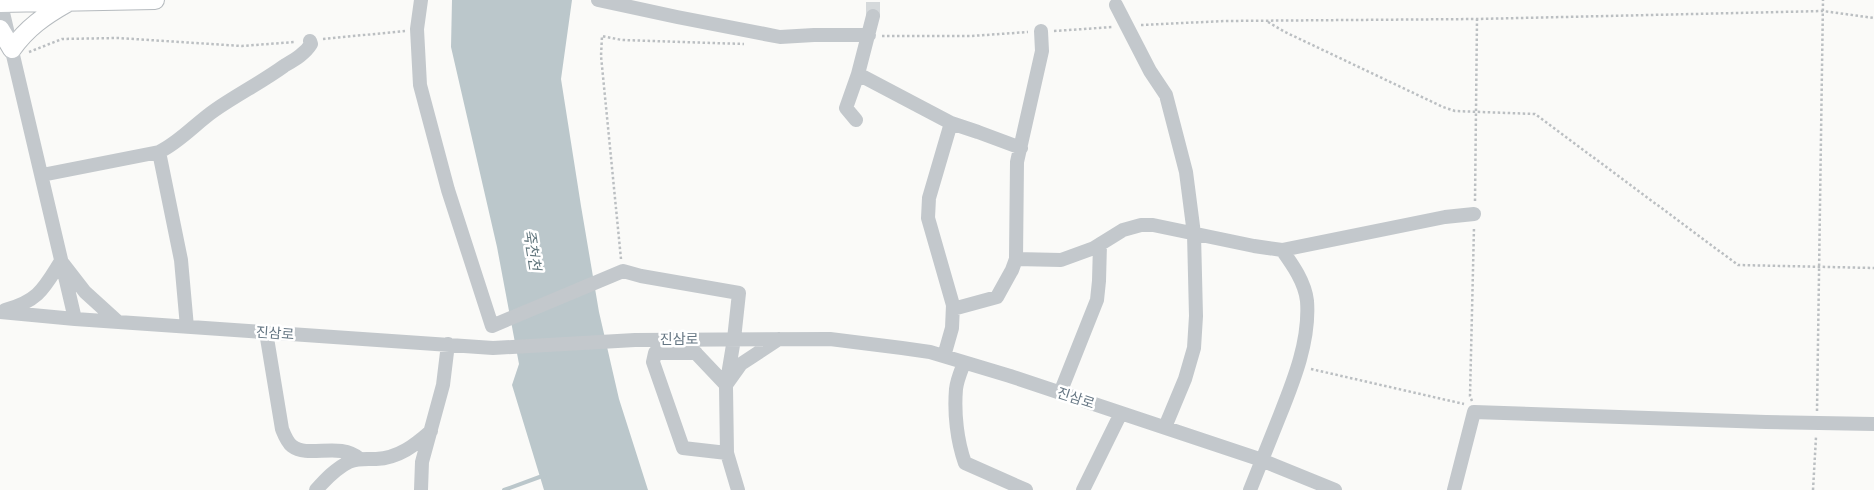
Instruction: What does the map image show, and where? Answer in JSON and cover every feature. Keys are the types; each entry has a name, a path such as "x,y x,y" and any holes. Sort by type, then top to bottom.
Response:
{"main road":[{"path":"0,2 155,0"},
{"path":"13,54 22,34 33,24 69,2"},
{"path":"0,29 13,54"}],"street":[{"path":"421,0 417,29 420,85 448,190 498,323 498,347"},
{"path":"598,0 780,37 869,35"},
{"path":"0,2 75,319"},
{"path":"1116,5 1146,63 1166,95 1186,172 1194,234 1196,316 1194,348 1165,428"},
{"path":"856,120 846,108 858,74 873,16"},
{"path":"953,309 997,297 1016,259 1018,162 1042,51 1041,32"},
{"path":"42,175 159,152 169,147 215,110 259,84 308,50 311,44 310,41"},
{"path":"858,74 951,123 1021,148"},
{"path":"944,356 952,328 953,309 950,290 928,218 929,198 951,123"},
{"path":"159,152 181,260 187,327"},
{"path":"1016,259 1061,260 1100,244 1123,230 1141,225 1153,225 1282,250 1444,216 1474,214"},
{"path":"1060,393 1097,300 1100,244"},
{"path":"1250,490 1298,366 1304,344 1307,300 1293,266 1282,250"},
{"path":"0,312 20,306 42,291 61,260"},
{"path":"61,260 85,292 118,322"},
{"path":"498,323 622,271 739,293 726,385 726,453 738,490"},
{"name":"진삼로","path":"0,312 187,327 498,347 635,340 830,339 902,348 944,356 1121,413 1262,460 1335,490"},
{"path":"266,332 280,421 286,438 292,446 298,448 348,451 360,459"},
{"path":"682,339 726,385"},
{"path":"726,385 741,364 780,339"},
{"path":"421,490 422,462 444,385 448,344"},
{"path":"696,353 655,353 653,362 683,448 726,453"},
{"path":"964,362 956,387 956,413 961,450 965,463 1026,490"},
{"path":"1454,490 1474,412 1874,424"},
{"path":"1083,490 1121,413"},
{"path":"316,490 339,468 360,459 376,459 398,454 410,448 432,430"}],"path":[{"path":"1813,490 1820,267 1823,0"},
{"path":"1874,18 1823,11 1477,19 1267,21 1286,32 1443,107 1455,111 1535,114 1738,265 1874,268"},
{"path":"13,54 62,39 118,38 242,46 310,41 417,29"},
{"path":"1298,366 1473,406"}],"water":[{"name":"죽천천","path":"452,0 572,0 561,79 599,312 619,399 648,490 544,490 512,385 519,364 497,247 451,47"}],"waterway":[{"path":"504,490 545,475"}],"tunnel":[{"path":"873,0 873,16"}]}
